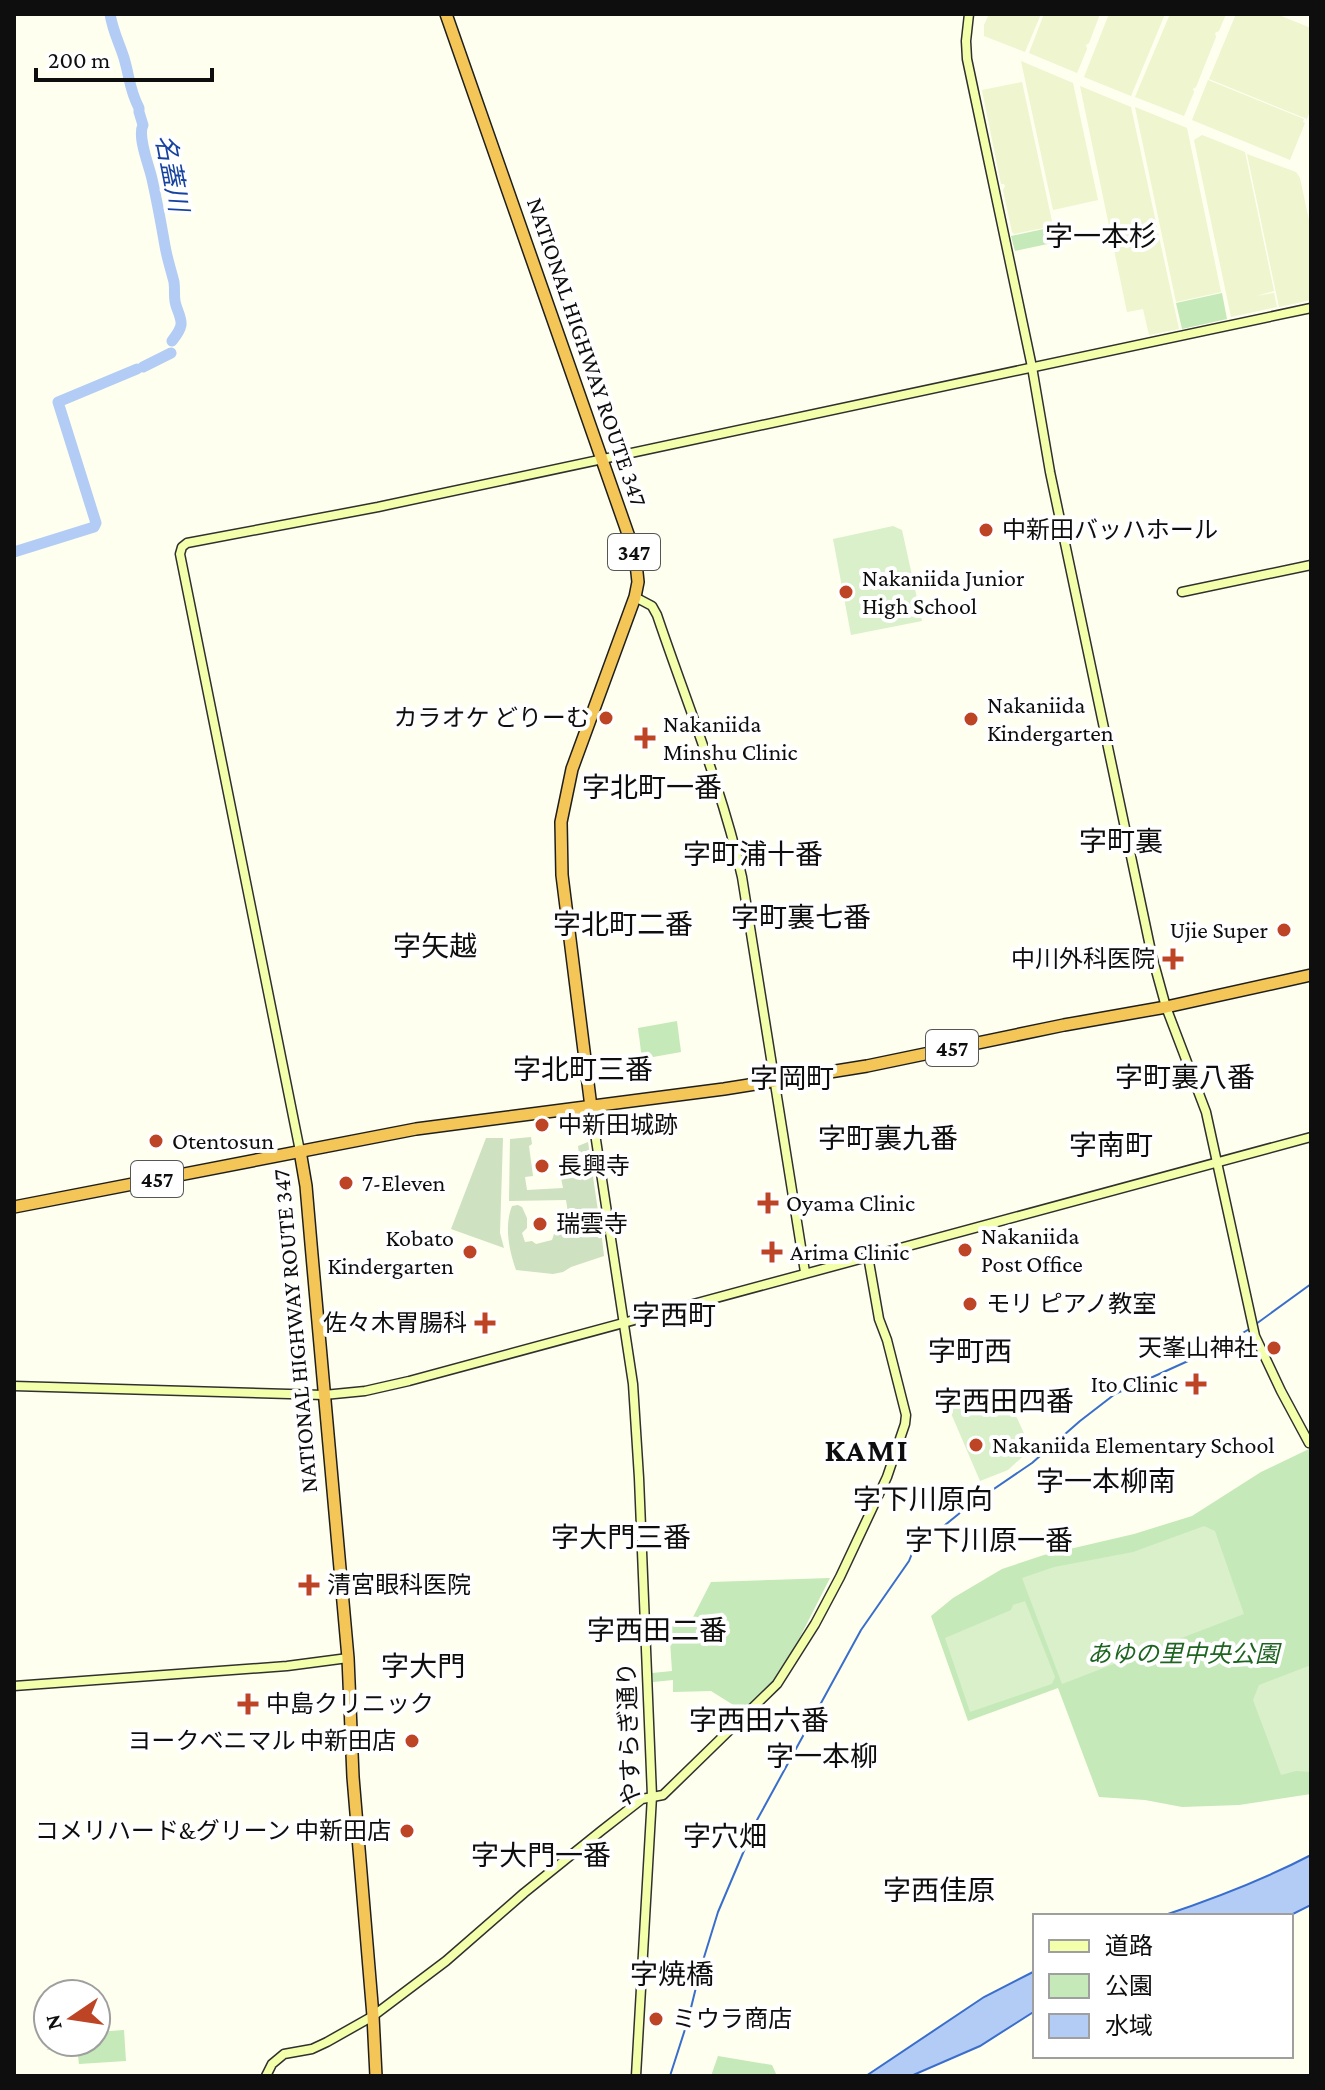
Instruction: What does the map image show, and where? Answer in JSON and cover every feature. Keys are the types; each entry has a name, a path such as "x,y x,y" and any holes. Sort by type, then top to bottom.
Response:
{"highway":[{"name":"NATIONAL HIGHWAY ROUTE 347","path":"376,2076 353,1777 348,1658 306,1186 300,1151 416,1129 591,1107 562,875 561,822 572,769 638,582 635,554 446,14"},
{"name":"457","path":"591,1107 867,1066 1311,975"},
{"name":"457","path":"14,1207 300,1151"}],"street":[{"path":"969,14 967,59 1152,956 1166,1007 1201,1095 1255,1336 1309,1443"},
{"path":"300,1151 180,554 182,547 187,543 603,460 1311,308"},
{"path":"1182,592 1311,565"},
{"path":"635,597 652,606 657,615 732,838 742,877 805,1272"},
{"name":"やすらぎ通り","path":"591,1107 633,1384 639,1478 652,1796 636,2076"},
{"path":"14,1386 324,1395 365,1391 1311,1137"},
{"path":"266,2076 272,2064 284,2054 312,2049 373,2016 446,1961 524,1893 642,1799 663,1795 777,1684 840,1577 887,1477 906,1415 879,1319 868,1256"},
{"path":"14,1686 287,1666 348,1658"}],"green space":[{"path":"989,14 1041,14 1025,52 984,36 984,25"},
{"path":"1044,14 1100,14 1077,73 1029,53"},
{"path":"1109,14 1165,14 1131,96 1084,77"},
{"path":"1170,14 1226,14 1219,31 1215,33 1184,116 1135,97"},
{"path":"1236,14 1276,14 1311,28 1311,108 1307,119 1209,79"},
{"path":"1021,61 1073,83 1098,200 1053,210"},
{"path":"1208,80 1304,119 1290,160 1192,120"},
{"path":"1022,82 1053,226 1014,234 982,90"},
{"path":"1080,86 1131,107 1179,329 1149,335 1143,309 1127,312"},
{"path":"1135,107 1187,128 1221,292 1176,302"},
{"path":"1202,135 1245,152 1274,291 1256,296 1274,293 1277,307 1231,317 1194,140"},
{"path":"1247,154 1296,172 1300,178 1311,230 1311,300 1279,307"},
{"path":"1053,227 1057,242 1015,251 1011,236"},
{"path":"1222,293 1227,319 1182,329 1176,303"},
{"path":"893,526 902,530 922,621 851,635 833,539"},
{"path":"677,1021 681,1052 642,1059 638,1028"},
{"path":"531,1137 532,1144 529,1146 533,1176 525,1177 527,1190 563,1188 560,1173 572,1171 572,1163 580,1161 578,1146 588,1142 599,1218 569,1219 566,1200 509,1201 510,1139"},
{"path":"486,1138 503,1138 500,1233 504,1248 451,1229"},
{"path":"518,1205 527,1218 527,1228 522,1233 525,1242 536,1244 552,1240 554,1234 601,1230 604,1256 553,1274 516,1270 508,1230 512,1206"},
{"path":"1003,1387 1031,1449 1008,1470 980,1481 950,1411 959,1400"},
{"name":"あゆの里中央公園","path":"1311,1448 1311,1794 1239,1805 1182,1807 1145,1800 1099,1797 1058,1688 968,1721 931,1616 953,1598 1002,1569 1192,1516 1261,1472"},
{"path":"1204,1526 1215,1531 1244,1614 1062,1684 1022,1578 1054,1567 1133,1552"},
{"path":"830,1578 776,1677 743,1711 711,1691 673,1692 673,1680 653,1682 652,1673 672,1671 669,1626 690,1623 711,1582"},
{"path":"1025,1601 1055,1677 1052,1684 970,1712 945,1638"},
{"path":"1311,1665 1311,1772 1296,1771 1281,1775 1253,1700 1259,1685"},
{"path":"124,2030 126,2061 79,2064 78,2058 112,2058 112,2031"},
{"path":"718,2056 772,2065 777,2076 711,2076"}],"water":[{"path":"1311,1855 1311,1905 1293,1914 1168,1914 1200,1903"},
{"path":"1033,1972 1033,2012 980,2046 911,2076 866,2076 984,1997"}],"waterway":[{"name":"名蓋川","path":"110,14 139,108 143,125 142,144 174,282 181,325 172,341"},
{"name":"名蓋川","path":"143,367 171,353"},
{"name":"名蓋川","path":"14,552 94,527 96,523 58,402 137,369"},
{"path":"1256,1324 1311,1284"},
{"path":"670,2076 718,1912 757,1820 861,1630 913,1551 966,1508 1032,1463 1115,1394 1219,1347 1251,1328"}],"place":[{"name":"中新田バッハホール","path":"986,530"},
{"name":"Nakaniida Junior High School","path":"846,592"},
{"name":"カラオケ どりーむ","path":"606,718"},
{"name":"Nakaniida Kindergarten","path":"971,719"},
{"name":"Nakaniida Minshu Clinic","path":"645,738"},
{"name":"Ujie Super","path":"1284,930"},
{"name":"中川外科医院","path":"1173,959"},
{"name":"中新田城跡","path":"542,1125"},
{"name":"Otentosun","path":"156,1141"},
{"name":"長興寺","path":"542,1166"},
{"name":"7-Eleven","path":"346,1183"},
{"name":"Oyama Clinic","path":"768,1203"},
{"name":"瑞雲寺","path":"540,1224"},
{"name":"Nakaniida Post Office","path":"965,1250"},
{"name":"Kobato Kindergarten","path":"470,1252"},
{"name":"Arima Clinic","path":"772,1252"},
{"name":"モリ ピアノ教室","path":"970,1304"},
{"name":"佐々木胃腸科","path":"485,1323"},
{"name":"天峯山神社","path":"1274,1348"},
{"name":"Ito Clinic","path":"1196,1384"},
{"name":"Nakaniida Elementary School","path":"976,1445"},
{"name":"清宮眼科医院","path":"309,1585"},
{"name":"中島クリニック","path":"248,1704"},
{"name":"ヨークベニマル 中新田店","path":"412,1741"},
{"name":"コメリハード&グリーン 中新田店","path":"407,1831"},
{"name":"ミウラ商店","path":"656,2019"}],"district":[{"name":"字一本杉","path":"1101,236"},
{"name":"字北町一番","path":"652,787"},
{"name":"字町裏","path":"1121,841"},
{"name":"字町浦十番","path":"753,854"},
{"name":"字町裏七番","path":"801,917"},
{"name":"字北町二番","path":"623,924"},
{"name":"字矢越","path":"435,946"},
{"name":"字北町三番","path":"583,1069"},
{"name":"字町裏八番","path":"1185,1077"},
{"name":"字岡町","path":"792,1078"},
{"name":"字町裏九番","path":"888,1138"},
{"name":"字南町","path":"1111,1145"},
{"name":"字西町","path":"674,1315"},
{"name":"字町西","path":"970,1351"},
{"name":"字西田四番","path":"1004,1401"},
{"name":"KAMI","path":"867,1450"},
{"name":"字一本柳南","path":"1106,1481"},
{"name":"字下川原向","path":"923,1499"},
{"name":"字大門三番","path":"621,1537"},
{"name":"字下川原一番","path":"989,1540"},
{"name":"字西田二番","path":"657,1630"},
{"name":"字大門","path":"423,1666"},
{"name":"字西田六番","path":"759,1720"},
{"name":"字一本柳","path":"822,1756"},
{"name":"字穴畑","path":"725,1836"},
{"name":"字大門一番","path":"541,1855"},
{"name":"字西佳原","path":"939,1890"},
{"name":"字焼橋","path":"672,1974"}]}
